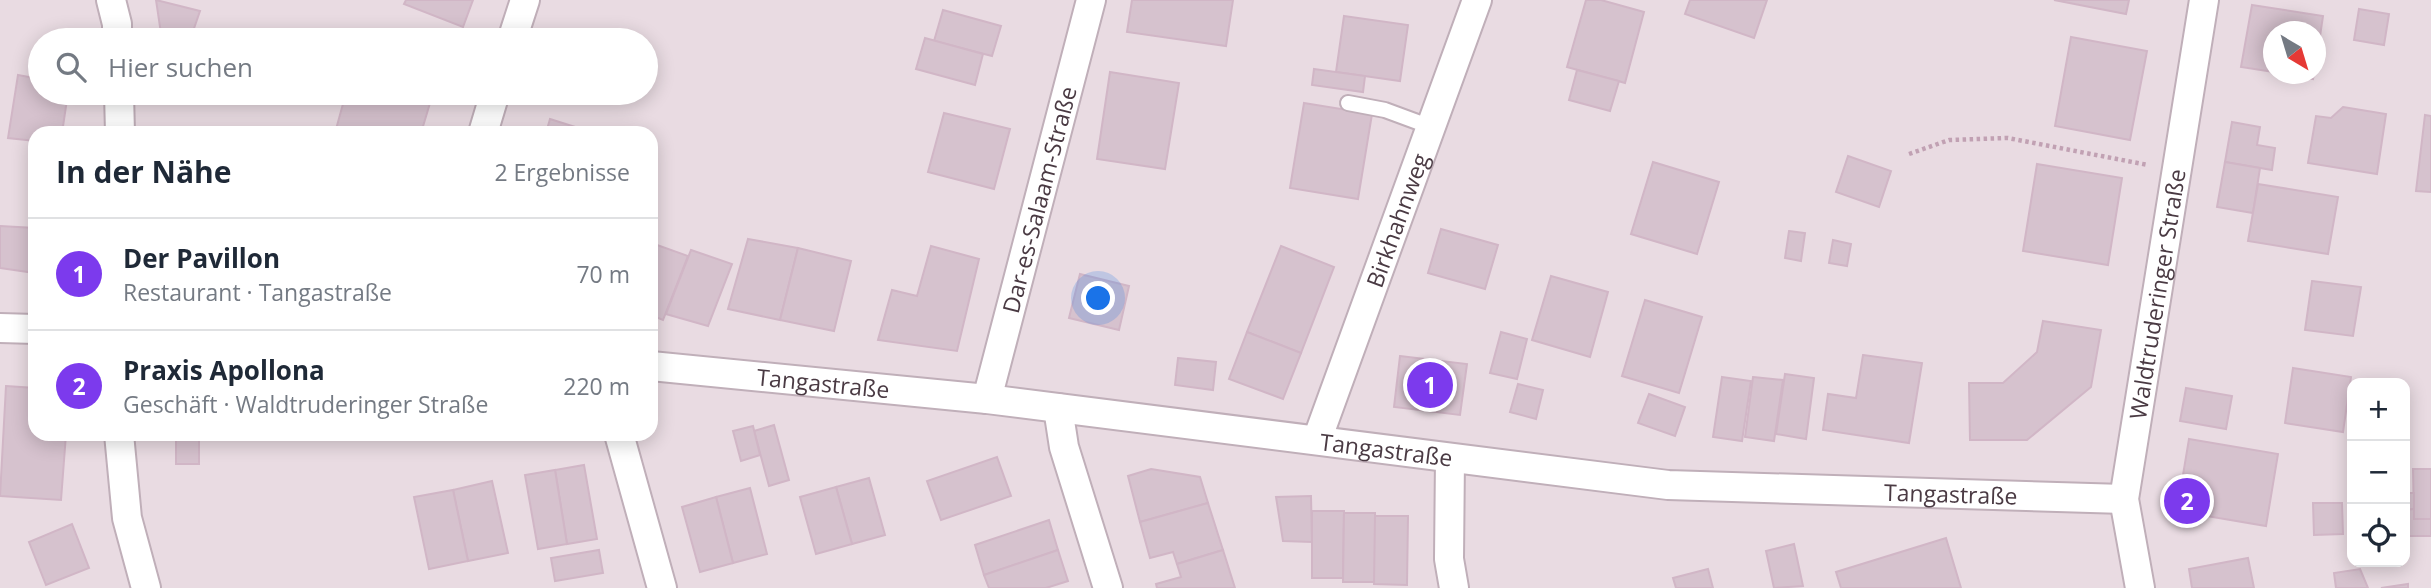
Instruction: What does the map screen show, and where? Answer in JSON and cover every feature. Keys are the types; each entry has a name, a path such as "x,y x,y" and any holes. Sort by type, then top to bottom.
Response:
{"street":[{"path":"111,0 117,28"},
{"path":"516,28 524,0"},
{"name":"Dar-es-Salaam-Straße","path":"987,399 1090,0"},
{"name":"Birkhahnweg","path":"1317,440 1477,0"},
{"name":"Waldtruderinger Straße","path":"2140,588 2124,499 2204,0"},
{"path":"119,105 120,126"},
{"path":"485,126 491,105"},
{"path":"0,328 28,329"},
{"name":"Tangastraße","path":"658,367 987,399 1668,485 2124,499"},
{"path":"1058,408 1064,447 1108,588"},
{"path":"120,441 127,518 146,588"},
{"path":"621,441 662,588"},
{"path":"1450,458 1449,559 1454,588"}],"lane":[{"path":"1348,103 1385,110 1431,127"}],"path":[{"path":"1909,154 1948,140 2008,138 2178,170"}],"shaded area":[{"path":"0,0 2431,0 2431,588 0,588"}],"building":[{"path":"156,0 200,11 194,28 160,28"},
{"path":"406,0 473,0 463,27 404,4"},
{"path":"1132,0 1233,0 1226,46 1127,32"},
{"path":"1586,0 1601,0 1644,12 1625,83 1567,67"},
{"path":"1690,0 1767,0 1754,38 1685,14"},
{"path":"2054,0 2129,0 2126,14"},
{"path":"2252,5 2323,16 2322,21 2263,21 2263,70 2241,67"},
{"path":"2359,9 2389,14 2384,45 2354,40"},
{"path":"943,10 1001,26 992,56 934,41"},
{"path":"1344,16 1408,25 1400,81 1336,72"},
{"path":"2071,37 2147,51 2130,140 2055,126"},
{"path":"925,38 983,54 975,85 916,69"},
{"path":"1314,69 1365,76 1363,92 1312,85"},
{"path":"1577,70 1619,81 1610,111 1569,100"},
{"path":"1110,72 1179,83 1165,169 1097,159"},
{"path":"18,75 28,77 28,105 66,105 63,126 28,126 28,140 8,138"},
{"path":"1304,103 1372,114 1358,199 1290,188"},
{"path":"343,105 429,105 423,126 337,126"},
{"path":"2343,107 2386,114 2377,174 2308,163 2316,116 2331,118"},
{"path":"944,113 1010,129 994,189 928,172"},
{"path":"2425,115 2431,116 2431,192 2416,191"},
{"path":"550,119 572,126 548,126"},
{"path":"2232,122 2260,127 2257,145 2275,148 2272,170 2225,162"},
{"path":"1848,156 1891,171 1879,207 1836,192"},
{"path":"1653,162 1719,182 1697,254 1631,234"},
{"path":"2225,162 2260,168 2253,213 2217,207"},
{"path":"2037,164 2122,178 2108,265 2023,251"},
{"path":"2258,184 2338,197 2328,254 2248,241"},
{"path":"0,226 28,228 28,272 0,268"},
{"path":"1441,229 1498,245 1485,289 1428,273"},
{"path":"1789,231 1805,233 1801,261 1785,258"},
{"path":"748,239 798,248 780,320 728,309"},
{"path":"1833,240 1851,244 1847,266 1829,263"},
{"path":"658,245 688,256 663,320 658,318"},
{"path":"931,246 979,259 957,351 878,340 892,290 917,296"},
{"path":"1281,246 1334,267 1301,353 1247,332"},
{"path":"798,248 851,261 834,331 780,320"},
{"path":"691,250 732,264 708,326 666,314"},
{"path":"1080,274 1129,286 1119,330 1069,318"},
{"path":"1551,276 1608,292 1590,357 1532,340"},
{"path":"2312,281 2361,287 2353,336 2305,330"},
{"path":"1645,300 1702,317 1679,393 1622,376"},
{"path":"2043,321 2101,330 2091,387 2027,440 1970,440 1969,383 2003,383 2037,352"},
{"path":"1247,332 1301,353 1283,399 1229,379"},
{"path":"1501,332 1527,339 1517,379 1490,373"},
{"path":"1863,355 1922,363 1909,443 1823,430 1828,394 1856,398"},
{"path":"1400,356 1467,364 1460,415 1394,407"},
{"path":"1178,358 1216,362 1213,390 1175,385"},
{"path":"2293,368 2351,377 2347,378 2343,432 2285,423"},
{"path":"1785,374 1814,378 1806,439 1776,434"},
{"path":"1722,377 1751,381 1742,441 1713,437"},
{"path":"1753,377 1783,380 1774,441 1745,437"},
{"path":"1518,384 1543,390 1536,419 1510,412"},
{"path":"6,386 28,388 28,441 65,441 61,500 0,496"},
{"path":"2186,388 2232,396 2226,429 2180,421"},
{"path":"1649,394 1685,407 1675,436 1638,423"},
{"path":"774,425 789,480 769,486 754,431"},
{"path":"753,426 760,455 741,461 733,431"},
{"path":"2189,439 2278,454 2266,526 2177,511"},
{"path":"176,441 199,441 199,464 176,464"},
{"path":"997,457 1011,496 941,520 927,481"},
{"path":"584,465 597,539 567,544 555,470"},
{"path":"1151,469 1200,477 1208,503 1140,522 1128,476"},
{"path":"2413,469 2431,469 2431,519 2414,519"},
{"path":"555,470 567,544 538,549 525,475"},
{"path":"869,478 885,535 852,544 836,487"},
{"path":"492,481 508,553 468,561 453,490"},
{"path":"836,487 852,544 816,554 800,497"},
{"path":"750,488 767,554 733,563 716,497"},
{"path":"453,490 468,561 429,569 414,497"},
{"path":"2410,493 2414,493 2414,509 2410,509"},
{"path":"1311,496 1312,542 1283,541 1276,497"},
{"path":"716,497 733,563 700,572 682,507"},
{"path":"1208,503 1223,550 1177,564 1173,552 1150,558 1140,522"},
{"path":"2313,503 2342,503 2343,534 2314,535"},
{"path":"2410,509 2414,509 2414,519 2431,519 2431,536 2410,536"},
{"path":"1312,511 1344,511 1343,578 1312,578"},
{"path":"1344,513 1375,513 1375,582 1343,582"},
{"path":"1375,516 1408,516 1407,585 1374,584"},
{"path":"1049,520 1058,550 984,575 975,545"},
{"path":"72,524 89,568 46,585 29,542"},
{"path":"1946,538 1961,588 1841,588 1836,572"},
{"path":"1794,544 1803,586 1774,588 1766,551"},
{"path":"599,550 603,573 555,581 551,558"},
{"path":"1058,550 1068,581 1046,588 989,588 984,575"},
{"path":"1223,550 1235,588 1157,588 1156,584 1181,577 1177,564"},
{"path":"2248,558 2254,588 2192,588 2189,569"},
{"path":"1708,569 1713,588 1676,588 1673,578"},
{"path":"2360,569 2368,588 2336,588 2334,573"},
{"path":"2408,584 2408,588 2381,588"}],"place":[{"name":"Der Pavillon","path":"1430,385"},
{"name":"Praxis Apollona","path":"2187,501"}]}
